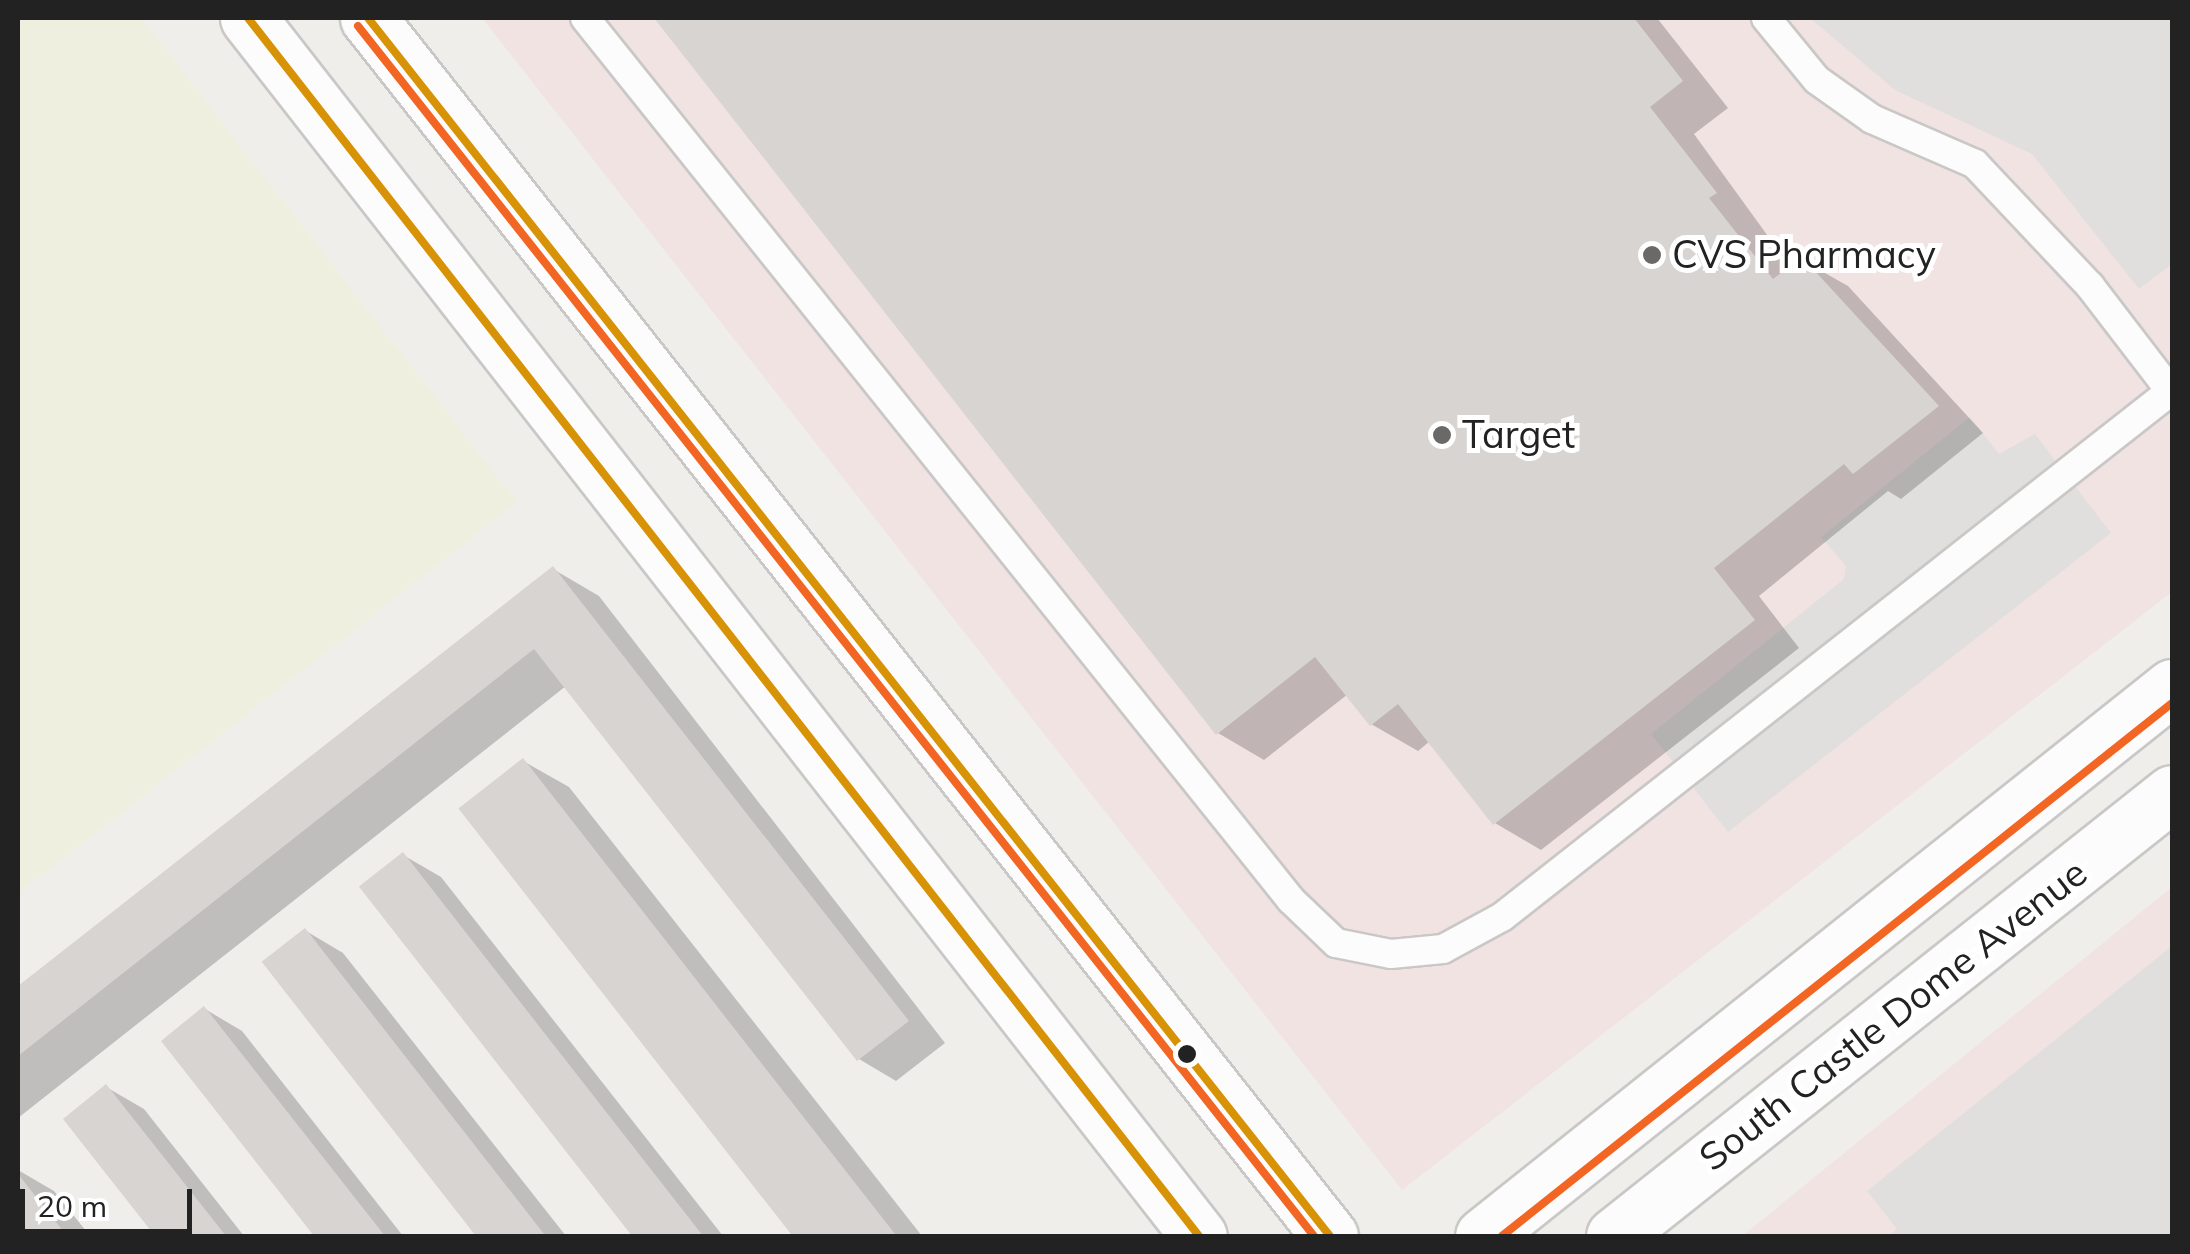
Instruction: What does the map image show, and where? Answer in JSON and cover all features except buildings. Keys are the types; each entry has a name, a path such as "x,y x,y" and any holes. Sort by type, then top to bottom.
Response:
{"street":[{"path":"248,18 1199,1236"},
{"path":"368,18 1330,1236"},
{"path":"1482,1236 2172,687"},
{"name":"South Castle Dome Avenue","path":"1614,1236 2172,793"}],"lane":[{"path":"585,18 1291,900 1336,943 1391,954 1442,949 1502,917 2172,392 2090,286 1975,164 1872,119 1817,80 1766,18"}],"shaded area":[{"path":"482,18 2172,18 2172,592 1402,1190"},
{"path":"1810,18 2172,18 2172,264 2139,289 2032,154 1895,90"},
{"path":"1970,417 1999,454 2035,434 2111,533 1728,832 1651,734 1844,579 1846,566 1821,537"},
{"path":"2172,887 2172,1236 1742,1236"},
{"path":"2172,946 2172,1236 1889,1236 1897,1229 1867,1191"}],"green space":[{"path":"18,18 141,18 517,502 18,894"}],"transit line":[{"path":"248,18 1199,1236"},
{"path":"368,18 1330,1236"},
{"path":"358,26 1314,1236"},
{"path":"1502,1236 2172,703"}],"place":[{"name":"CVS Pharmacy","path":"1652,255"},
{"name":"Target","path":"1442,435"}]}
